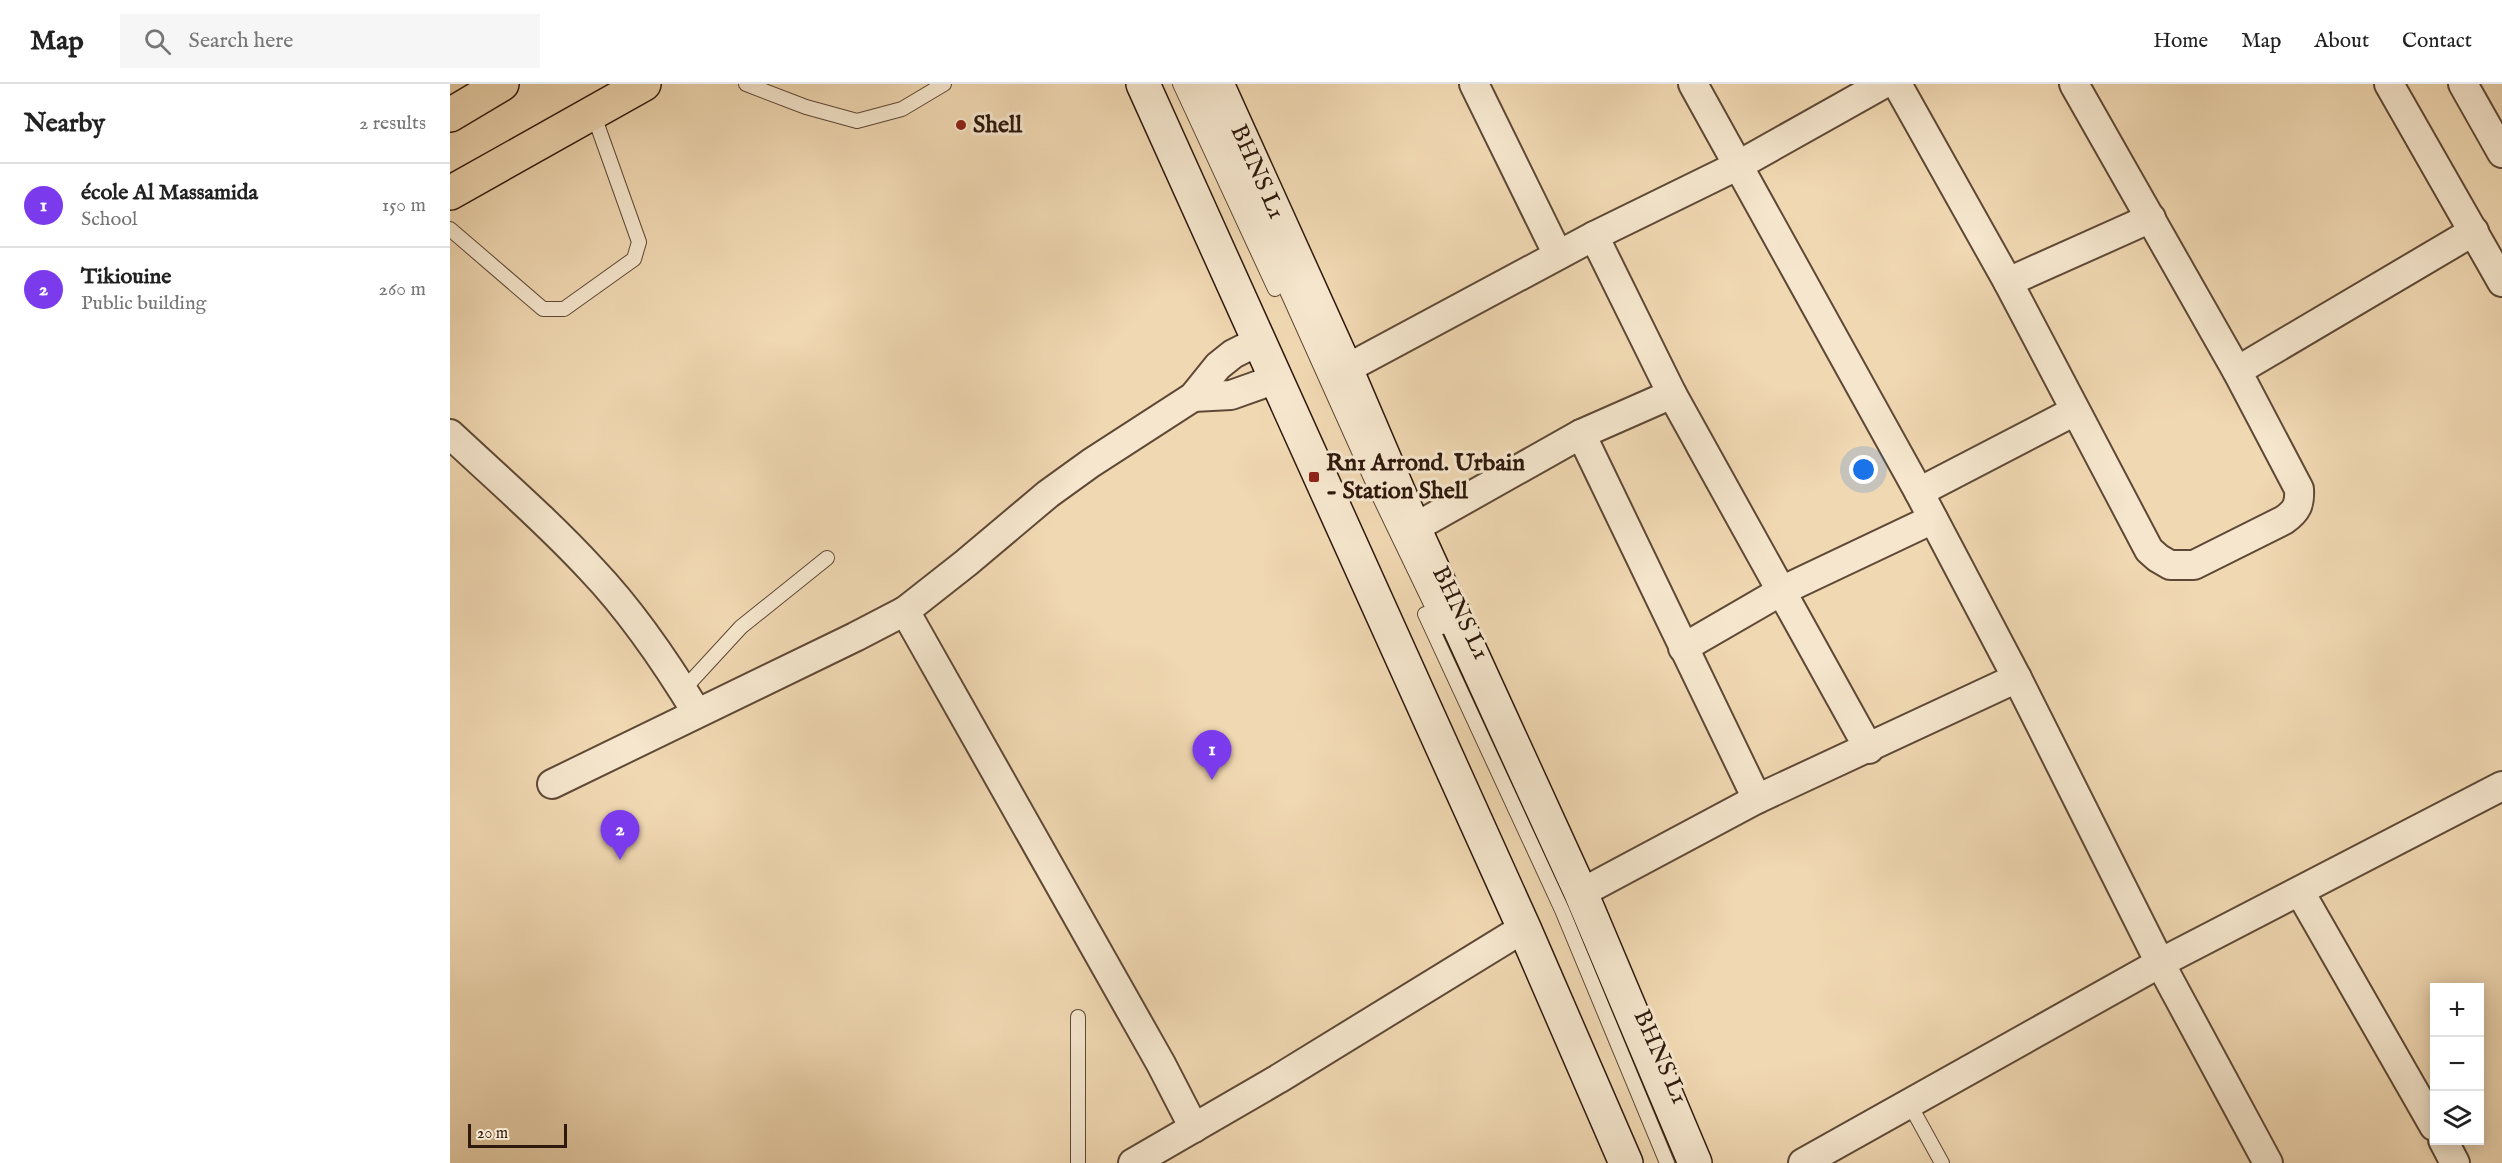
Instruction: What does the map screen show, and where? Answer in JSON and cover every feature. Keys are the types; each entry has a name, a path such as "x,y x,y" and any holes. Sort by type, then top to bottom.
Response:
{"highway":[{"path":"450,115 502,84"},
{"path":"450,193 644,84"}],"street":[{"path":"1143,84 1524,928 1626,1163"},
{"path":"1217,84 1346,369 1414,528 1581,892 1695,1163"},
{"path":"1474,84 1558,255"},
{"path":"1693,84 1919,492 2017,678 2160,963 2268,1163"},
{"path":"1346,369 1594,236 1737,166 1883,84"},
{"path":"1897,84 2008,282 2150,550 2170,565 2194,565 2284,520 2295,512 2300,502 2300,489 2237,371 2074,84"},
{"path":"2389,84 2502,282"},
{"path":"2463,84 2502,153"},
{"path":"2008,282 2151,218"},
{"path":"2237,371 2474,231"},
{"path":"1594,236 1672,394 1783,590 1869,749"},
{"path":"552,784 690,701 904,611 966,563 1048,494 1091,463 1193,397 1218,366 1233,354 1259,341"},
{"path":"1193,397 1231,395 1276,379"},
{"path":"1414,528 1581,434 1672,394"},
{"path":"1919,492 2075,411"},
{"path":"450,434 592,570 631,615 690,701"},
{"path":"1581,434 1757,799"},
{"path":"1683,648 1783,590 1932,519"},
{"path":"904,611 1156,1054 1194,1128"},
{"path":"1581,892 1757,799 1869,749 2017,678"},
{"path":"1803,1163 2160,963 2502,786"},
{"path":"2300,892 2430,1119"},
{"path":"1133,1163 1524,928"},
{"path":"2446,1145 2456,1163"}],"lane":[{"path":"746,84 806,107 857,121 902,109 944,84"},
{"name":"BHNS L1","path":"1180,84 1562,910 1667,1163"},
{"name":"BHNS L1","path":"1194,84 1378,494 1508,765 1682,1163"},
{"path":"450,229 543,309 564,309 634,259 639,242 593,113"},
{"path":"690,701 741,627 827,558"},
{"path":"1078,1017 1078,1163"},
{"path":"1909,1103 1942,1163"}],"place":[{"name":"Shell","path":"961,125"},
{"name":"Rn1 Arrond. Urbain - Station Shell","path":"1314,477"},
{"name":"école Al Massamida","path":"1212,780"},
{"name":"Tikiouine","path":"620,860"}]}
